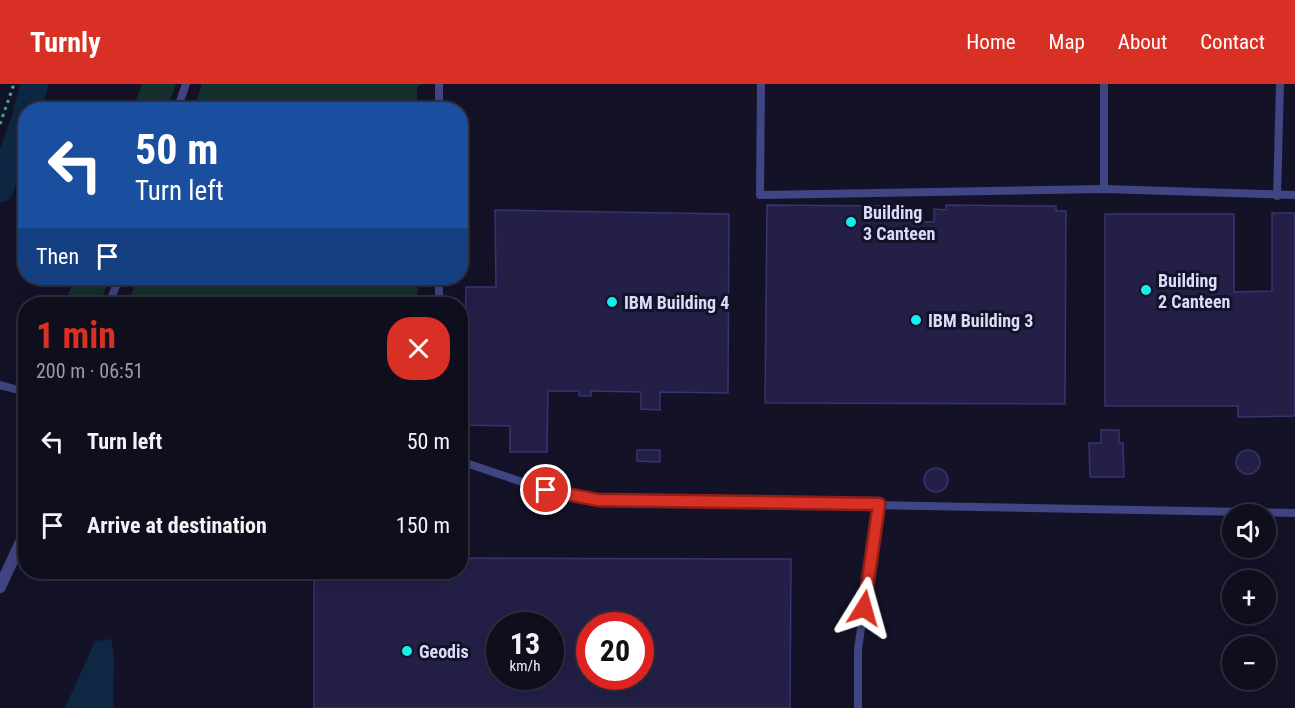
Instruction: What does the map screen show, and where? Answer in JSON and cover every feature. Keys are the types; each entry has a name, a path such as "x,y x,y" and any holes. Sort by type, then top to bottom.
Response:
{"street":[{"path":"0,587 18,548"}],"lane":[{"path":"180,102 186,84"},
{"path":"439,84 439,102"},
{"path":"761,84 760,195 1104,189 1295,195"},
{"path":"1104,84 1104,189"},
{"path":"1277,196 1280,84"},
{"path":"0,385 18,390"},
{"path":"468,463 546,490 598,500 1295,513"},
{"path":"858,708 858,650 879,504"}],"path":[{"path":"0,124 14,84"}],"green space":[{"path":"142,84 176,84 170,102 136,102"},
{"path":"202,84 422,84 417,87 417,102 196,102"},
{"path":"72,285 107,285 102,297 67,297"},
{"path":"135,285 418,285 417,297 130,297"}],"water":[{"path":"111,639 114,656 113,708 65,708 95,641"}],"building":[{"name":"IBM Building 3","path":"767,205 883,206 883,208 896,208 896,221 934,222 934,209 946,210 946,205 1056,206 1056,211 1066,211 1065,404 765,403"},
{"name":"IBM Building 4","path":"495,210 729,214 728,393 660,392 660,410 641,409 641,392 591,391 591,396 579,396 579,391 548,391 547,452 510,452 510,426 468,425 468,297 466,297 466,287 496,287"},
{"path":"1272,213 1295,213 1295,416 1238,417 1238,406 1105,406 1105,214 1234,214 1234,292 1272,291"},
{"path":"1101,430 1119,430 1119,443 1123,443 1124,477 1090,477 1089,443 1101,443"},
{"path":"637,450 660,450 660,462 637,461"},
{"path":"1248,450 1257,453 1260,462 1257,471 1248,474 1239,471 1236,462 1239,453"},
{"path":"936,468 945,471 948,480 945,489 936,492 927,489 924,480 927,471"},
{"name":"Geodis","path":"468,558 791,559 790,708 314,708 314,579 468,579"}],"waterway":[{"path":"29,102 35,84"},
{"path":"0,189 18,138"}],"place":[{"name":"Building 3 Canteen","path":"851,222"},
{"name":"Building 2 Canteen","path":"1146,290"},
{"name":"IBM Building 4","path":"612,302"},
{"name":"IBM Building 3","path":"916,320"},
{"name":"Geodis","path":"407,651"}],"route":[{"path":"546,490 598,500 879,504 864,608"}]}
